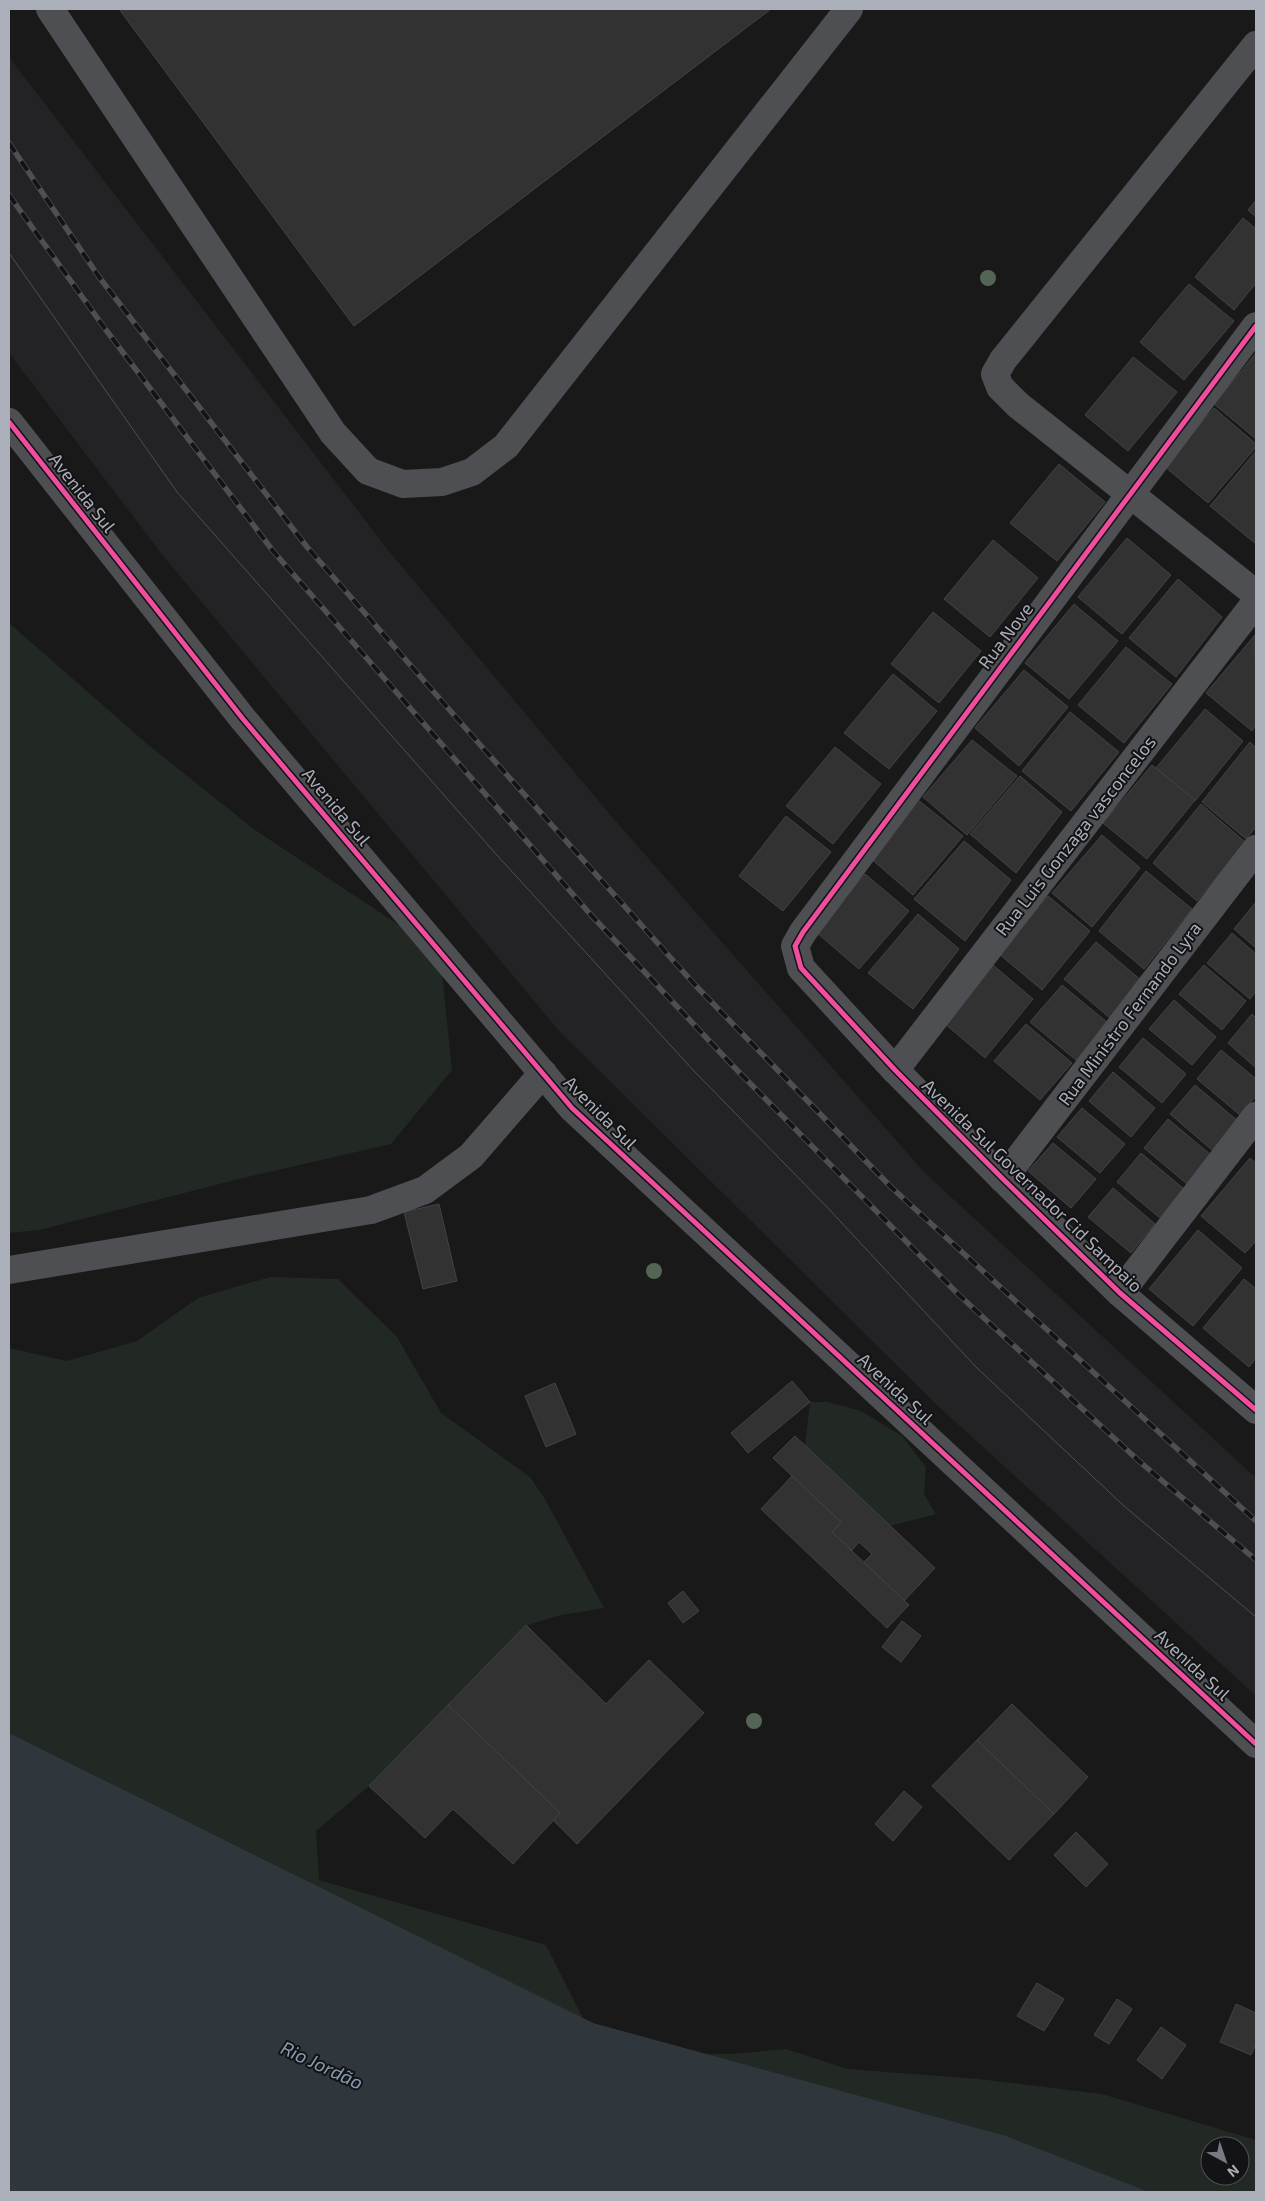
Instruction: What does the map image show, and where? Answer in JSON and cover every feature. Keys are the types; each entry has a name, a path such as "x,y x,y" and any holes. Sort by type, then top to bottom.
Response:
{"street":[{"path":"50,9 333,433 368,471 403,484 442,482 472,472 506,446 849,9"},
{"path":"1256,45 1003,360 995,374 1000,387 1018,405 1256,594"},
{"name":"Rua Nove","path":"801,968 795,946 803,932 1256,326"},
{"name":"Avenida Sul","path":"9,422 243,719 572,1108 1256,1744"},
{"name":"Rua Luis Gonzaga vasconcelos","path":"895,1070 1256,602"},
{"name":"Rua Ministro Fernando Lyra","path":"1003,1179 1256,849"},
{"name":"Avenida Sul Governador Cid Sampaio","path":"801,968 895,1070 1120,1293 1253,1399"},
{"path":"9,1270 371,1210 424,1190 471,1156 543,1073"},
{"path":"1120,1293 1256,1116"}],"shaded area":[{"path":"9,57 388,550 613,818 924,1172 1256,1478 1256,1693 1254,1694 940,1408 560,1032 164,557 9,353"},
{"path":"9,623 146,743 255,830 440,952 452,1070 391,1144 243,1178 39,1230 9,1233"},
{"path":"270,1277 338,1279 397,1337 441,1413 530,1477 545,1499 604,1608 561,1615 525,1626 369,1786 316,1831 319,1880 546,1945 601,2054 731,2054 786,2049 848,2069 979,2079 1102,2094 1243,2136 1200,2136 1200,2186 1250,2186 1250,2138 1256,2140 1256,2192 963,2192 878,2161 647,2098 384,1999 9,1818 9,1348 67,1361 137,1341 198,1298"},
{"path":"810,1402 828,1402 861,1411 902,1436 926,1467 924,1494 936,1514 890,1526 805,1446"}],"water":[{"name":"Rio Jordão","path":"9,1733 593,2023 1006,2136 1149,2192 9,2192"}],"building":[{"path":"119,9 771,9 354,326"},
{"path":"1256,200 1256,217 1248,210"},
{"path":"1243,218 1256,229 1256,283 1234,310 1195,277"},
{"path":"1189,284 1234,321 1184,380 1140,342"},
{"path":"1256,353 1256,439 1214,404"},
{"path":"1133,357 1177,392 1128,451 1085,415"},
{"path":"1214,408 1256,444 1256,447 1208,503 1164,466"},
{"path":"1256,451 1256,544 1210,506"},
{"path":"1059,464 1105,502 1057,561 1010,523"},
{"path":"1127,538 1171,575 1122,634 1078,597"},
{"path":"993,540 1038,578 990,637 944,599"},
{"path":"1178,579 1222,617 1176,677 1129,638"},
{"path":"1074,604 1118,641 1069,699 1025,663"},
{"path":"933,612 981,651 939,703 891,664"},
{"path":"1255,635 1256,725 1252,731 1206,693"},
{"path":"1126,647 1172,684 1124,743 1078,705"},
{"path":"1024,670 1068,707 1019,766 975,728"},
{"path":"893,674 937,711 889,769 844,733"},
{"path":"1205,709 1243,741 1195,801 1156,768"},
{"path":"1070,712 1119,752 1071,811 1022,771"},
{"path":"972,740 1017,776 967,835 923,797"},
{"path":"1250,742 1256,748 1256,827 1246,839 1202,802"},
{"path":"835,747 881,784 833,844 786,806"},
{"path":"1152,765 1195,800 1147,859 1103,823"},
{"path":"1020,776 1062,812 1016,873 970,834"},
{"path":"918,800 963,836 913,895 869,857"},
{"path":"1201,804 1245,842 1197,901 1153,863"},
{"path":"786,816 831,852 783,911 739,876"},
{"path":"1102,835 1140,868 1092,927 1052,893"},
{"path":"964,841 1011,880 965,941 914,899"},
{"path":"1146,871 1192,909 1144,969 1099,931"},
{"path":"865,874 909,911 859,969 816,932"},
{"path":"1048,896 1090,931 1042,990 999,954"},
{"path":"1256,902 1256,948 1234,929"},
{"path":"918,914 959,949 913,1009 868,973"},
{"path":"1232,933 1256,954 1256,991 1250,999 1207,963"},
{"path":"1096,942 1142,981 1110,1018 1064,979"},
{"path":"993,965 1033,999 985,1058 944,1023"},
{"path":"1204,965 1246,1001 1222,1030 1179,994"},
{"path":"1062,985 1108,1023 1076,1060 1030,1022"},
{"path":"1174,1000 1216,1037 1192,1065 1149,1029"},
{"path":"1252,1014 1256,1018 1256,1068 1228,1043"},
{"path":"1026,1024 1072,1063 1040,1100 994,1061"},
{"path":"1143,1038 1186,1074 1162,1103 1119,1067"},
{"path":"1221,1050 1256,1079 1256,1096 1240,1115 1197,1079"},
{"path":"1113,1072 1155,1108 1131,1137 1089,1101"},
{"path":"1195,1085 1238,1121 1212,1150 1170,1114"},
{"path":"1082,1108 1125,1144 1100,1173 1057,1137"},
{"path":"1168,1119 1211,1155 1187,1184 1144,1148"},
{"path":"1053,1143 1096,1179 1071,1208 1028,1171"},
{"path":"1141,1153 1184,1189 1160,1218 1117,1182"},
{"path":"1250,1158 1256,1163 1256,1241 1245,1253 1201,1216"},
{"path":"1113,1188 1155,1224 1131,1253 1088,1217"},
{"path":"439,1204 457,1281 423,1289 404,1212"},
{"path":"1198,1230 1242,1268 1193,1326 1149,1289"},
{"path":"1244,1279 1256,1289 1256,1358 1249,1367 1203,1328"},
{"path":"792,1381 810,1402 748,1453 731,1433"},
{"path":"555,1383 576,1434 546,1447 525,1396"},
{"path":"795,1436 935,1568 904,1601 864,1562 872,1554 859,1542 852,1550 832,1532 841,1522 773,1458"},
{"path":"792,1476 841,1522 832,1532 909,1605 887,1628 761,1509"},
{"path":"683,1591 699,1611 683,1623 668,1603"},
{"path":"902,1621 921,1636 901,1662 882,1647"},
{"path":"526,1625 606,1704 649,1660 704,1713 577,1844 553,1820 560,1813 448,1705"},
{"path":"1012,1704 1088,1777 1054,1814 977,1740"},
{"path":"448,1705 560,1813 513,1864 453,1809 425,1838 369,1786"},
{"path":"977,1740 1054,1814 1009,1860 932,1786"},
{"path":"904,1791 922,1807 893,1841 875,1824"},
{"path":"1076,1832 1108,1864 1086,1887 1054,1855"},
{"path":"1037,1983 1064,1999 1044,2031 1017,2016"},
{"path":"1117,1999 1132,2009 1109,2044 1094,2035"},
{"path":"1236,2004 1256,2013 1256,2043 1251,2055 1220,2042"},
{"path":"1161,2027 1186,2045 1162,2079 1137,2060"}],"tram line":[{"path":"9,253 177,492 495,853 693,1070 826,1206 976,1367 1124,1506 1256,1617"}],"railway":[{"path":"9,143 99,277 307,547 482,747 696,986 891,1187 1256,1521"},
{"path":"9,195 106,330 273,551 591,915 732,1065 959,1295 1140,1462 1256,1560"}],"cycle path":[{"path":"1256,326 803,932 795,946 801,968 895,1070 1003,1179 1120,1293 1256,1410"},
{"path":"9,422 243,719 572,1108 1256,1744"}]}
